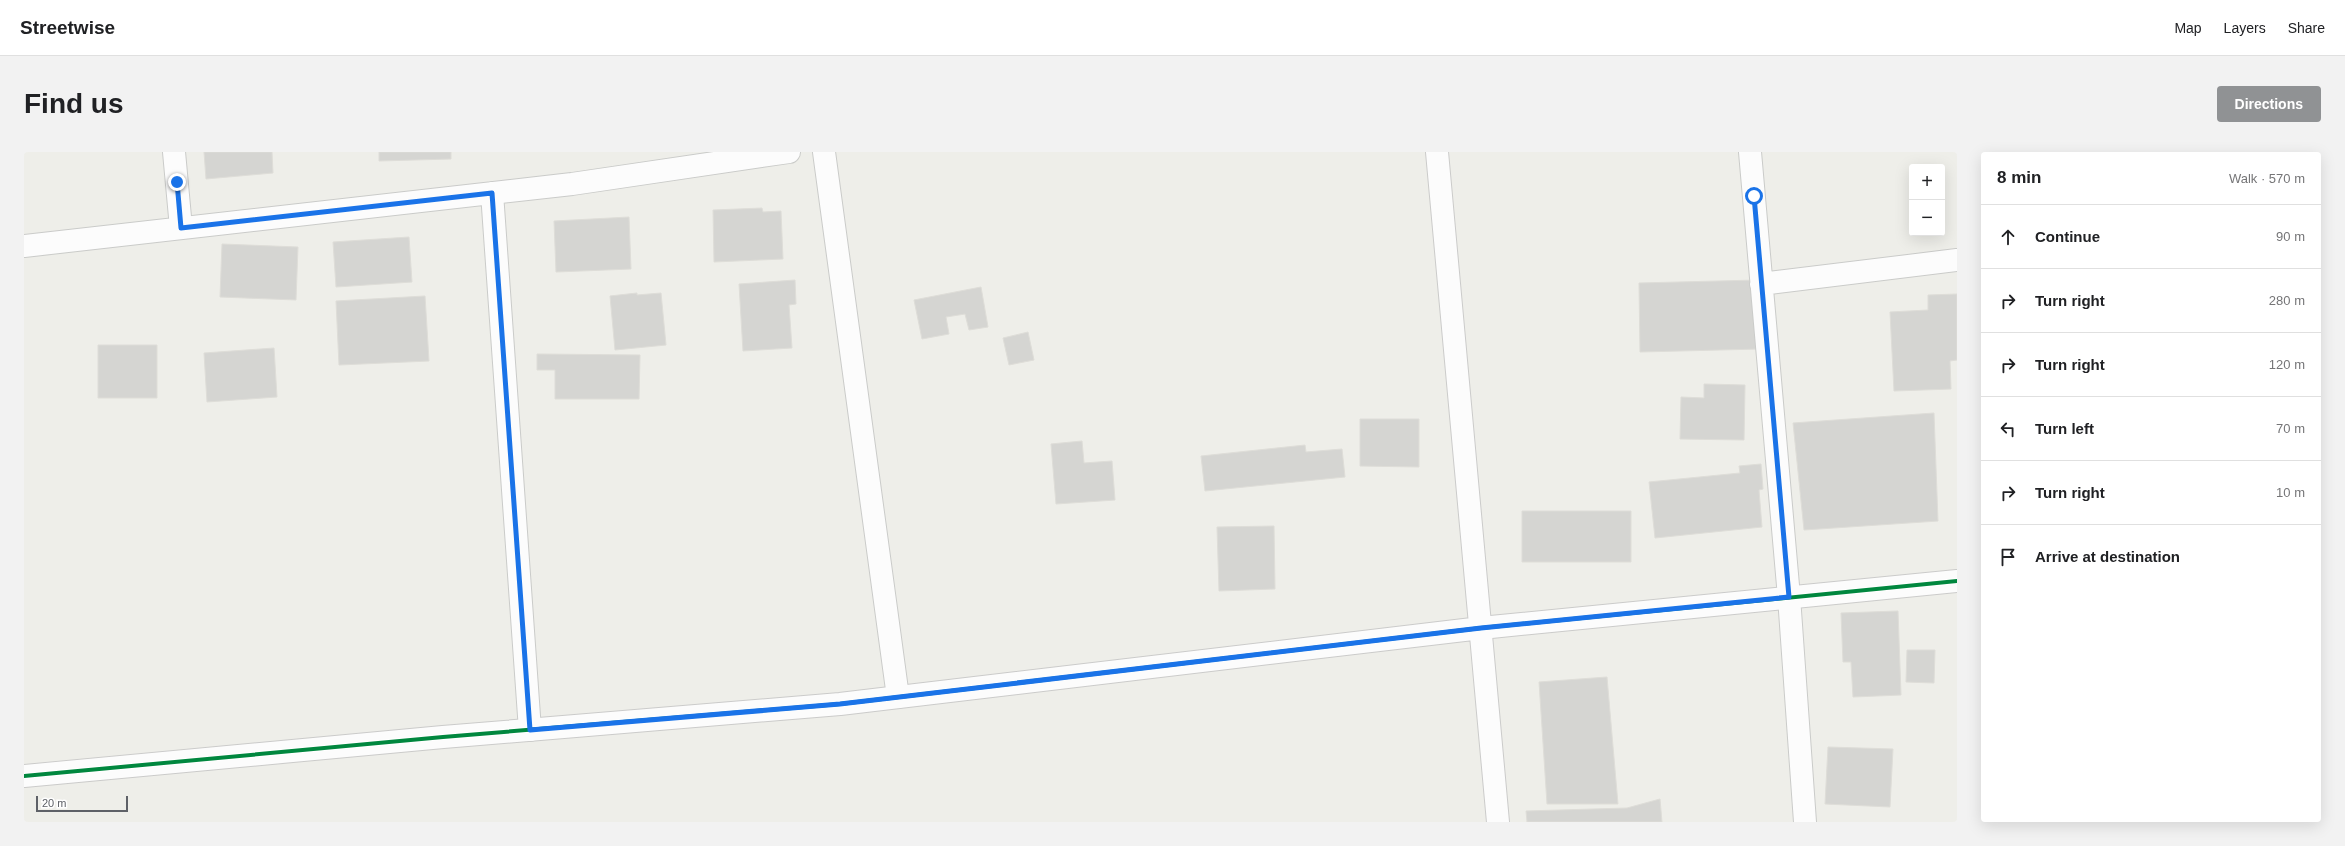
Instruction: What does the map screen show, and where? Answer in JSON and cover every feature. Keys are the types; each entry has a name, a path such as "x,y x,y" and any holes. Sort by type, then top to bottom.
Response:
{"street":[{"path":"174,152 181,228"},
{"path":"24,246 492,193 789,152"},
{"path":"824,152 898,697"},
{"path":"1437,152 1498,822"},
{"path":"1750,152 1789,597 1805,822"},
{"path":"492,193 530,730"},
{"path":"1761,284 1957,260"},
{"path":"24,776 530,730 840,704 1481,628 1957,581"}],"building":[{"path":"204,152 272,152 273,173 206,179"},
{"path":"379,152 451,152 451,159 379,161"},
{"path":"762,208 763,212 781,211 783,259 714,262 713,210"},
{"path":"629,217 631,269 556,272 554,221"},
{"path":"409,237 412,282 336,287 333,242"},
{"path":"222,244 298,247 296,300 220,297"},
{"path":"795,280 796,304 789,305 792,348 743,351 739,284"},
{"path":"1758,280 1759,349 1640,352 1639,283"},
{"path":"981,287 988,327 969,330 965,314 946,317 949,334 922,339 914,300"},
{"path":"637,293 637,295 661,293 666,345 615,350 610,296"},
{"path":"1957,294 1957,360 1950,361 1951,389 1894,391 1890,312 1928,310 1928,295"},
{"path":"425,296 429,361 339,365 336,301"},
{"path":"1028,332 1034,360 1009,365 1003,338"},
{"path":"98,345 157,345 157,398 98,398"},
{"path":"274,348 277,397 207,402 204,353"},
{"path":"537,354 640,355 639,399 555,399 555,370 537,370"},
{"path":"1704,384 1745,385 1744,440 1680,439 1681,397 1704,398"},
{"path":"1934,413 1938,521 1804,530 1793,423"},
{"path":"1360,419 1419,419 1419,467 1360,466"},
{"path":"1082,441 1084,463 1112,461 1115,500 1056,504 1051,444"},
{"path":"1305,445 1306,452 1342,449 1345,477 1205,491 1201,456"},
{"path":"1761,464 1763,489 1759,490 1762,527 1655,538 1649,482 1740,473 1739,466"},
{"path":"1522,511 1631,511 1631,562 1522,562"},
{"path":"1274,526 1275,589 1219,591 1217,527"},
{"path":"1898,611 1901,695 1853,697 1851,662 1843,662 1841,613"},
{"path":"1907,650 1935,650 1934,683 1906,682"},
{"path":"1607,677 1618,804 1547,804 1539,682"},
{"path":"1828,747 1893,749 1890,807 1825,804"},
{"path":"1660,799 1662,822 1527,822 1526,811 1627,808"}],"cycle path":[{"path":"24,776 443,737 840,704 1481,628 1957,581"}],"route":[{"path":"177,182 181,228 492,193 530,730 840,704 1481,628 1789,597 1754,196"}]}
